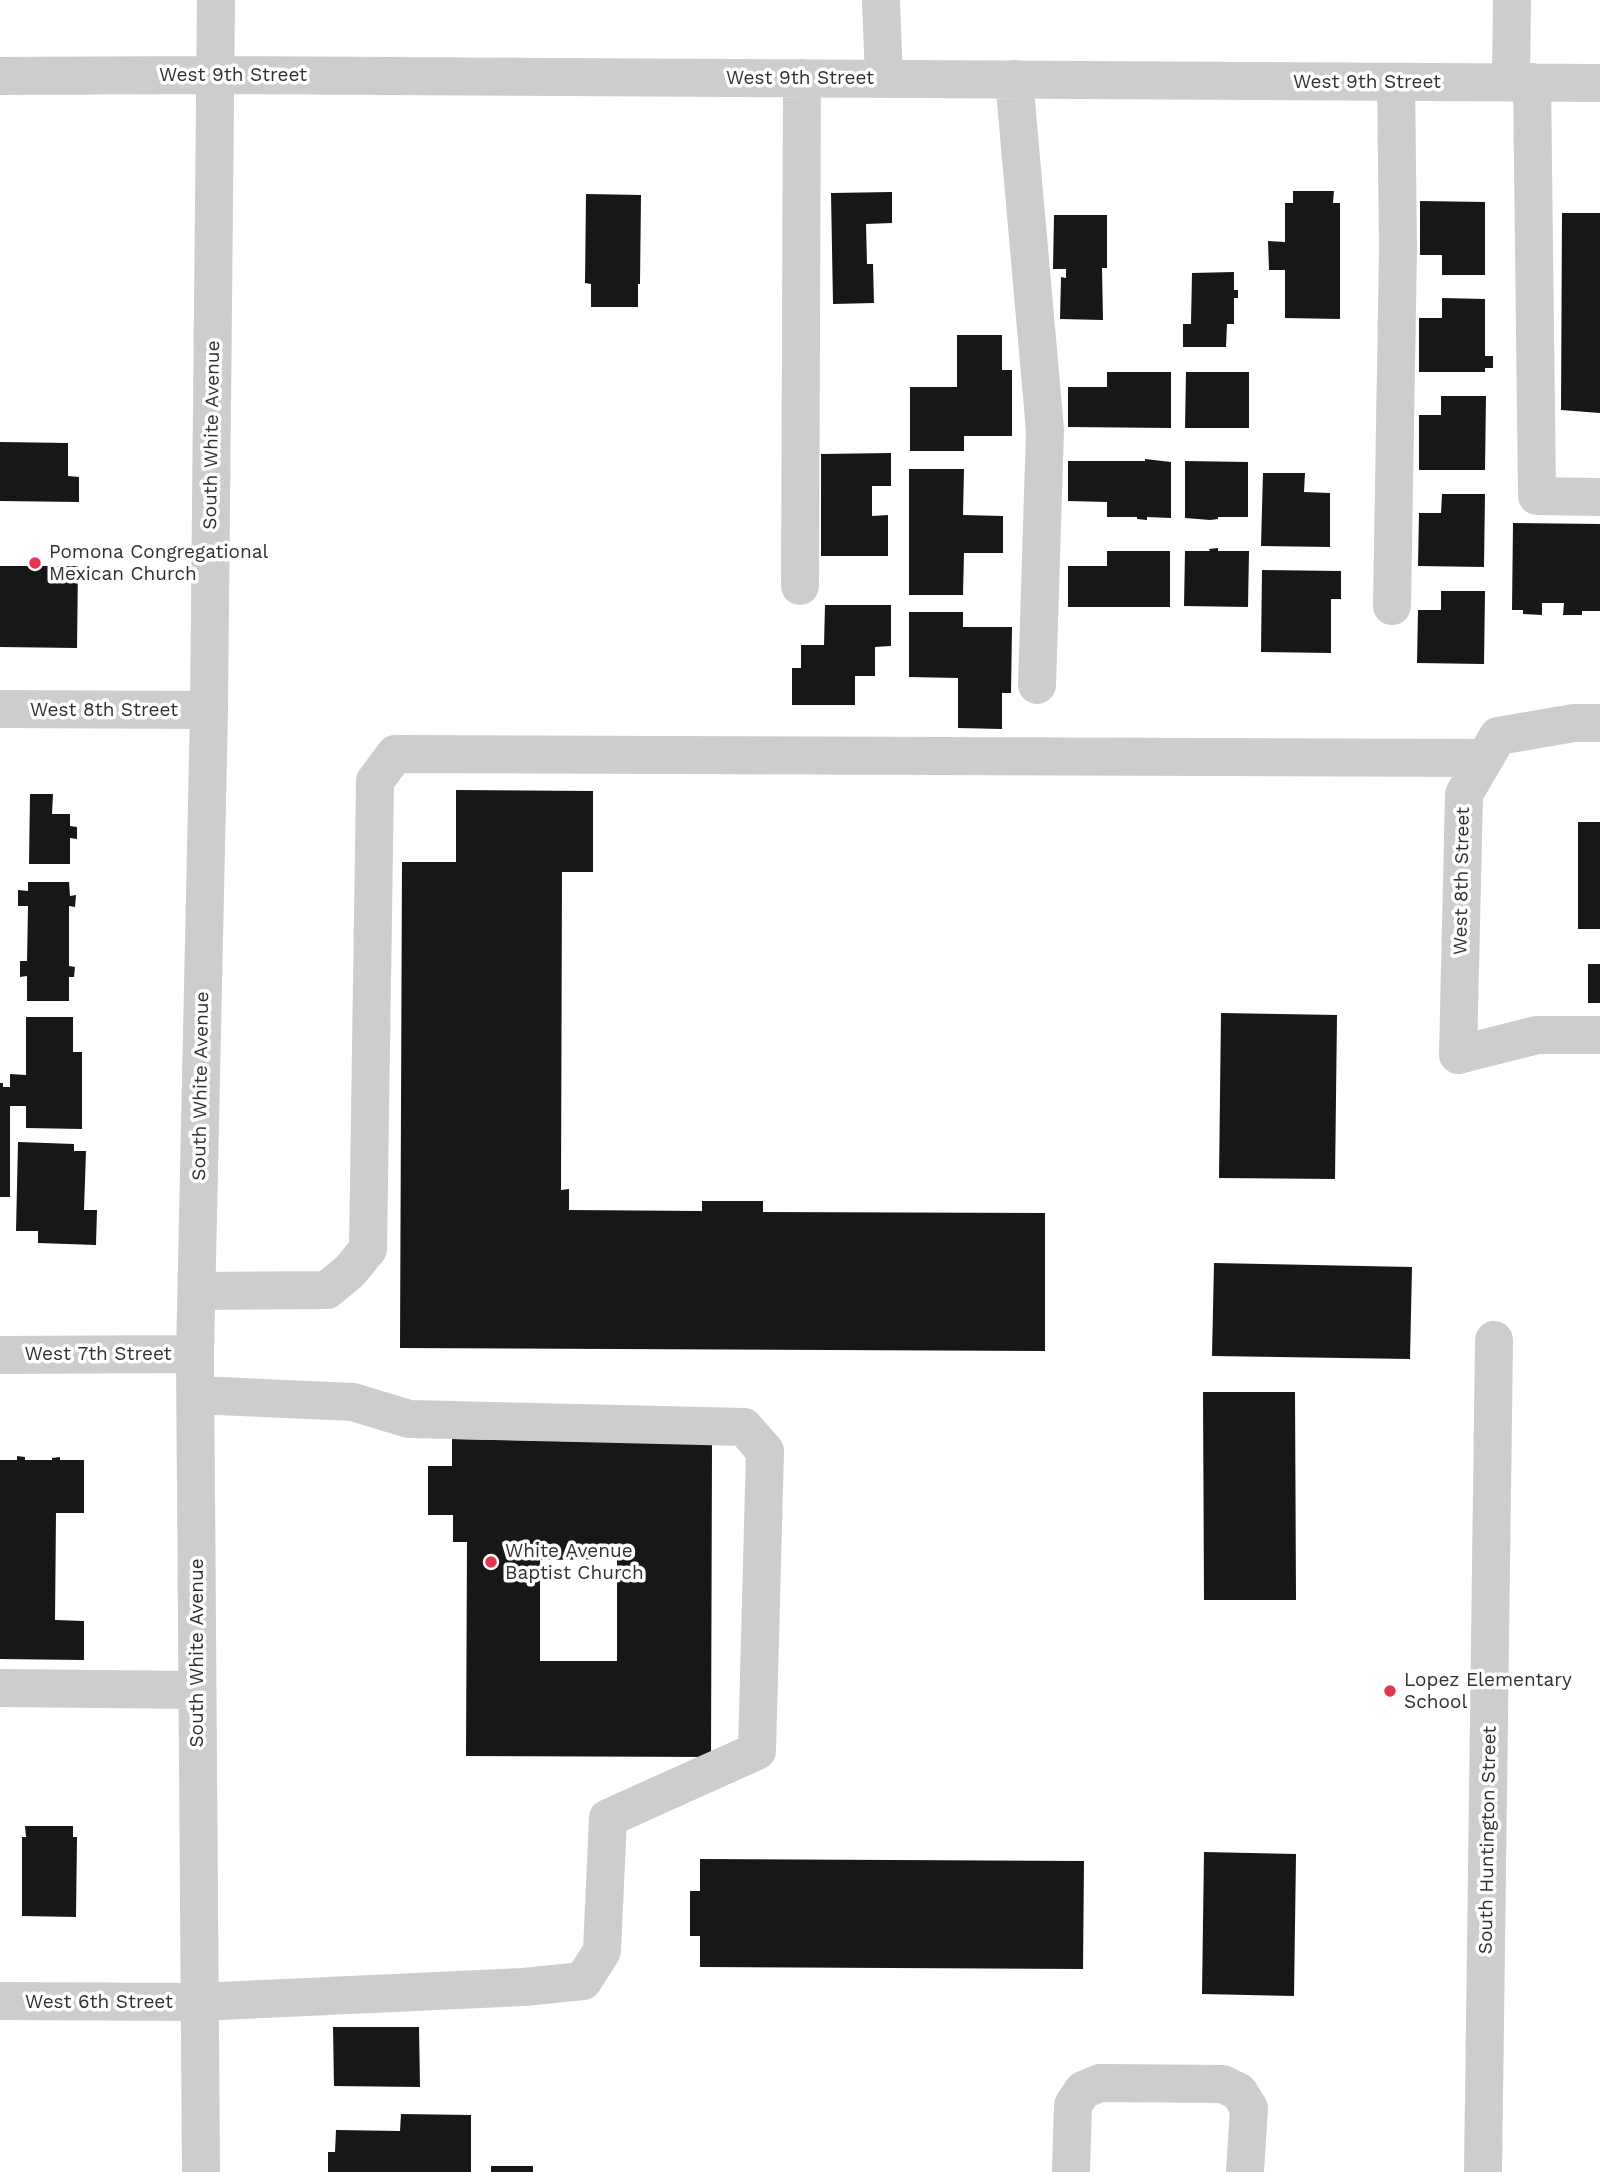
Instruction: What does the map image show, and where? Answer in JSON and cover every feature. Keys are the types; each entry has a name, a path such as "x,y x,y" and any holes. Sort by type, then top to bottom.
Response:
{"street":[{"name":"South White Avenue","path":"201,2172 195,1354 209,710 216,0"},
{"path":"881,0 884,78"},
{"path":"1511,0 1521,82 1537,496 1600,497"},
{"name":"West 9th Street","path":"0,76 1600,83"},
{"path":"800,586 802,78"},
{"path":"1014,79 1045,430 1037,685"},
{"path":"1392,606 1398,248 1396,82"},
{"name":"West 8th Street","path":"0,709 209,710"},
{"name":"West 8th Street","path":"1600,723 1574,723 1498,736 1464,794 1458,1055 1537,1035 1600,1035"},
{"path":"197,1291 327,1290 350,1271 368,1249 375,781 395,754 1485,758"},
{"name":"South Huntington Street","path":"1483,2172 1494,1340"},
{"name":"West 7th Street","path":"0,1354 195,1354"},
{"name":"West 6th Street","path":"0,2001 198,2002 524,1987 583,1980 602,1951 608,1818 757,1751 765,1451 744,1427 409,1419 353,1402 196,1395"},
{"path":"0,1688 197,1690"},
{"path":"1071,2172 1073,2105 1083,2090 1100,2084 1223,2084 1239,2092 1249,2108 1245,2172"}],"building":[{"path":"1293,191 1334,191 1333,203 1340,203 1340,319 1285,318 1285,270 1269,270 1268,241 1285,242 1285,203 1293,203"},
{"path":"892,192 892,223 866,224 867,264 873,264 874,303 833,304 831,193"},
{"path":"586,194 641,195 638,307 591,307 591,284 585,283"},
{"path":"1420,201 1485,202 1485,275 1442,275 1442,255 1420,255"},
{"path":"1562,213 1600,213 1600,413 1561,410"},
{"path":"1054,215 1107,215 1107,268 1102,268 1103,320 1060,319 1061,277 1066,278 1066,269 1053,269"},
{"path":"1234,272 1234,290 1238,290 1238,298 1234,298 1234,324 1227,324 1226,347 1183,347 1183,324 1191,324 1192,273"},
{"path":"1442,298 1485,299 1485,356 1493,356 1493,368 1485,368 1485,372 1419,372 1419,318 1442,318"},
{"path":"957,335 1002,335 1002,370 1012,370 1012,436 964,436 964,451 910,451 910,387 957,387"},
{"path":"1107,372 1171,372 1171,428 1068,427 1068,387 1107,387"},
{"path":"1186,372 1249,372 1249,428 1185,428"},
{"path":"1441,396 1486,396 1485,470 1419,470 1419,415 1441,415"},
{"path":"0,442 68,443 68,476 79,477 79,502 0,501"},
{"path":"891,453 891,486 872,486 872,516 888,515 888,556 821,556 821,454"},
{"path":"1145,459 1171,462 1171,518 1147,517 1147,520 1137,517 1107,517 1107,502 1068,501 1068,461"},
{"path":"1185,461 1248,462 1248,517 1218,517 1210,520 1185,518"},
{"path":"909,469 964,469 963,515 1003,516 1003,553 964,553 963,595 909,595"},
{"path":"1263,473 1305,473 1304,492 1330,493 1330,547 1261,546"},
{"path":"1442,494 1485,494 1484,567 1418,566 1419,513 1441,513"},
{"path":"1513,523 1600,524 1600,611 1563,615 1564,603 1542,603 1542,615 1523,614 1523,610 1512,610"},
{"path":"1218,548 1218,551 1249,551 1248,607 1184,606 1185,551 1210,551 1209,549"},
{"path":"1107,551 1170,551 1170,607 1068,607 1068,566 1107,566"},
{"path":"0,566 78,566 77,648 0,647"},
{"path":"1262,570 1341,571 1341,599 1331,599 1331,653 1261,652"},
{"path":"1441,591 1485,591 1484,664 1417,663 1418,610 1441,610"},
{"path":"825,605 891,605 891,646 875,647 875,676 855,676 855,705 792,705 792,668 801,668 801,645 824,645"},
{"path":"909,612 963,612 963,627 1012,627 1011,693 1002,693 1002,729 958,728 958,678 909,677"},
{"path":"456,790 593,791 593,872 562,872 561,1190 569,1189 569,1210 702,1211 702,1201 763,1201 763,1212 1045,1213 1045,1351 400,1348 402,862 456,862"},
{"path":"30,794 53,794 52,814 70,814 70,826 77,827 77,839 70,838 70,864 29,864"},
{"path":"1578,822 1600,822 1600,929 1578,929"},
{"path":"28,882 69,882 70,896 76,895 75,907 69,906 69,966 75,967 74,977 69,977 69,1001 27,1001 27,976 20,977 20,961 27,961 28,906 18,906 18,890 28,891"},
{"path":"1588,964 1600,964 1600,1003 1588,1003"},
{"path":"1221,1013 1337,1015 1335,1179 1219,1178"},
{"path":"26,1017 73,1017 73,1052 82,1052 82,1129 26,1128 26,1106 10,1106 10,1197 0,1197 0,1083 3,1083 3,1087 10,1087 10,1074 26,1075"},
{"path":"18,1142 74,1144 74,1151 86,1151 84,1210 97,1210 96,1245 38,1243 38,1231 16,1231"},
{"path":"1214,1263 1412,1267 1410,1359 1212,1356"},
{"path":"1203,1392 1295,1392 1296,1600 1204,1600"},
{"path":"452,1439 712,1444 711,1757 466,1756 467,1542 453,1542 453,1515 428,1515 428,1466 452,1466","holes":["617,1559 617,1661 540,1661 540,1560"]},
{"path":"17,1456 25,1457 25,1460 52,1460 60,1457 60,1460 84,1460 84,1513 56,1513 55,1620 84,1621 84,1660 0,1659 0,1460 17,1460"},
{"path":"25,1826 73,1826 73,1837 77,1837 76,1917 22,1916 22,1837 26,1837"},
{"path":"1204,1852 1296,1854 1294,1996 1202,1994"},
{"path":"700,1859 1084,1861 1083,1969 700,1967 700,1936 690,1936 690,1891 700,1891"},
{"path":"333,2027 419,2027 420,2087 334,2086"},
{"path":"401,2114 471,2115 471,2172 328,2172 328,2152 335,2152 336,2130 400,2131"},
{"path":"491,2166 533,2166 533,2172 491,2172"}],"place":[{"name":"Pomona Congregational Mexican Church","path":"35,563"},
{"name":"White Avenue Baptist Church","path":"491,1562"},
{"name":"Lopez Elementary School","path":"1390,1691"}]}
